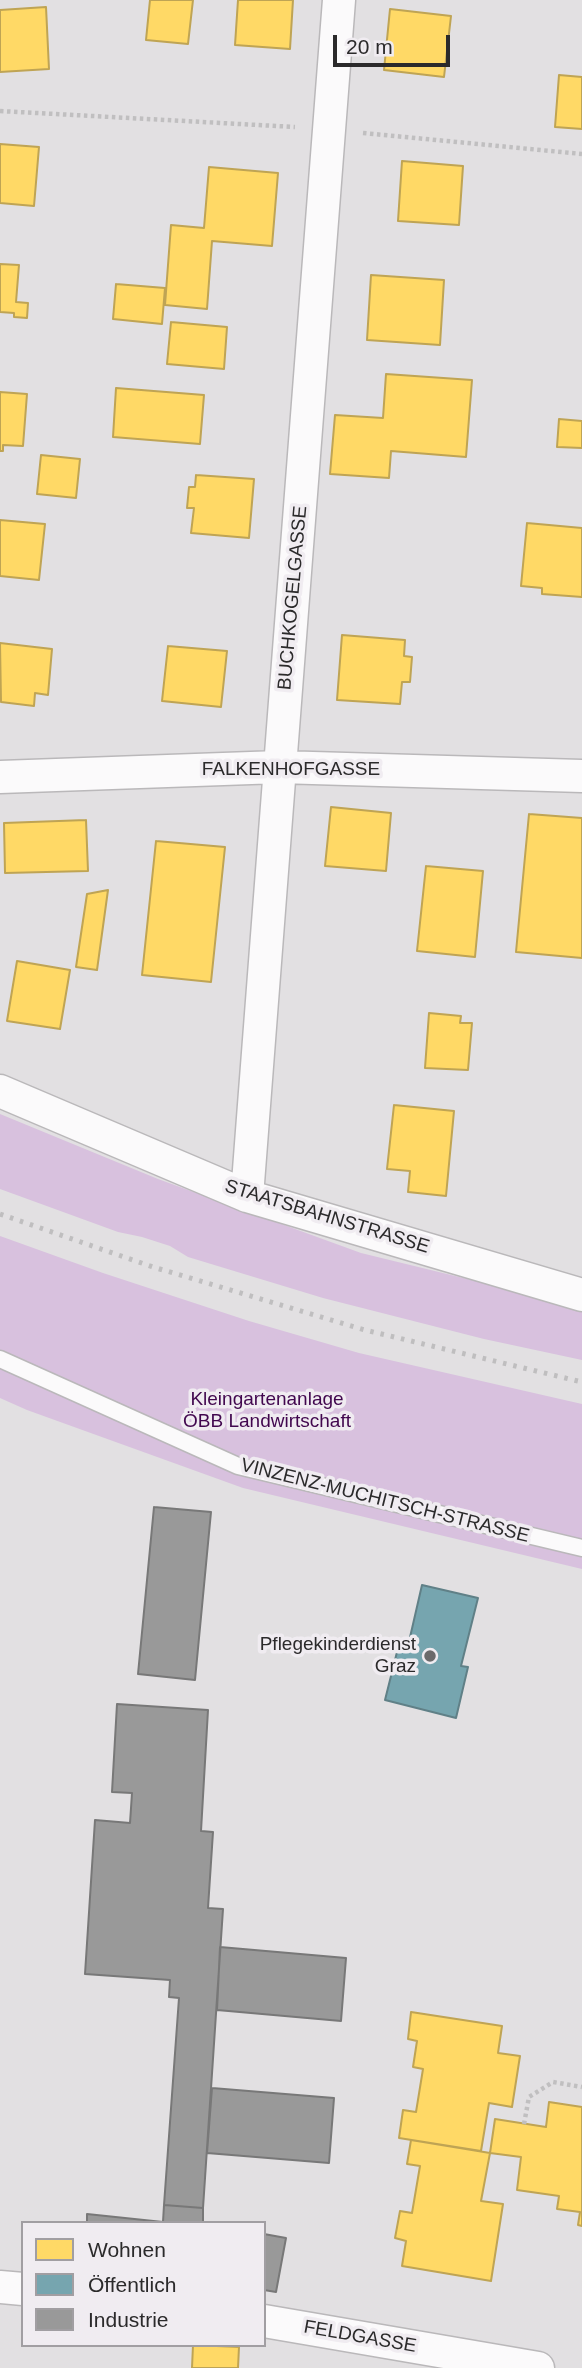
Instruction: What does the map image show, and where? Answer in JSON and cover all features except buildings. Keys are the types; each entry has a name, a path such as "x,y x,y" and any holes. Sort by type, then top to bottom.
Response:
{"street":[{"name":"BUCHKOGELGASSE","path":"247,1196 339,0"},
{"name":"FALKENHOFGASSE","path":"0,777 279,767 582,776"},
{"name":"STAATSBAHNSTRASSE","path":"0,1091 247,1196 582,1295"},
{"path":"0,2287 21,2289"},
{"name":"FELDGASSE","path":"266,2321 538,2368"}],"lane":[{"name":"VINZENZ-MUCHITSCH-STRASSE","path":"0,1359 237,1466 582,1548"}],"path":[{"path":"524,2124 529,2097 553,2082 582,2087"}],"green space":[{"path":"0,1114 158,1179 361,1253 582,1307 582,1360 484,1339 323,1298 188,1257 170,1246 118,1232 0,1189"},
{"name":"Kleingartenanlage ÖBB Landwirtschaft","path":"0,1236 249,1321 359,1353 582,1404 582,1569 243,1488 0,1398"}],"railway":[{"path":"0,1214 153,1267 365,1330 582,1382"}],"place":[{"name":"Pflegekinderdienst Graz","path":"430,1656"}]}
